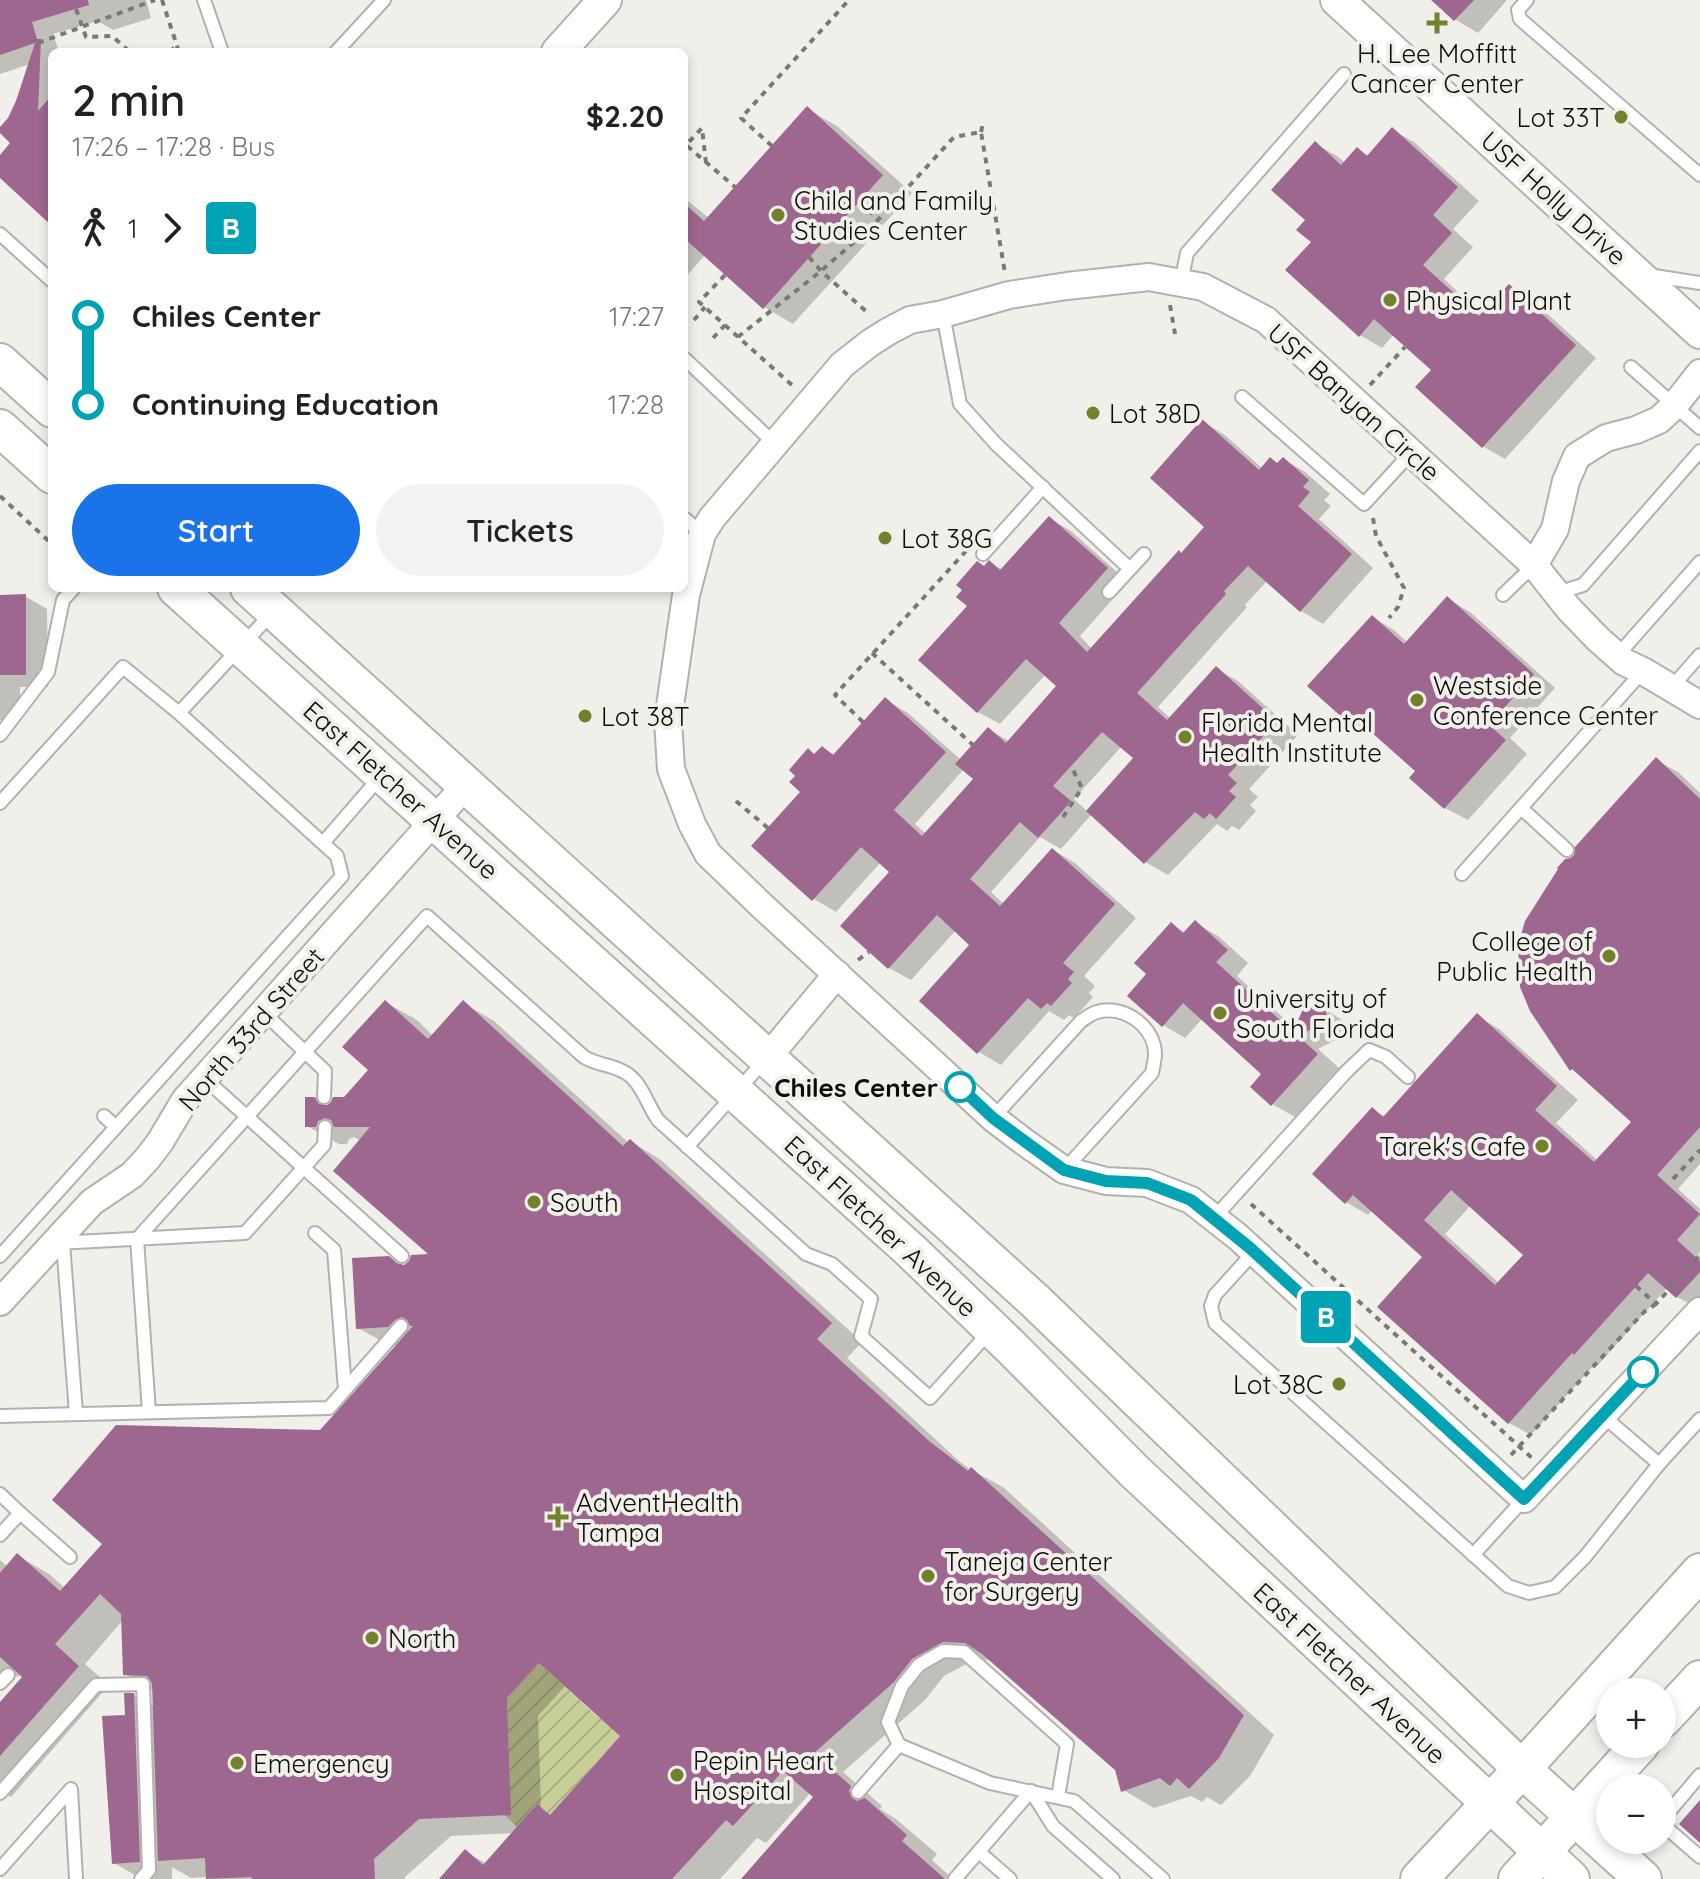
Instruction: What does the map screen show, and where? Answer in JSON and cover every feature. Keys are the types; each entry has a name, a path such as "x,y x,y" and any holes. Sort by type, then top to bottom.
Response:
{"main road":[{"path":"0,362 48,405"},
{"path":"0,428 48,471"},
{"name":"East Fletcher Avenue","path":"180,592 910,1250 1134,1471 1571,1879"},
{"name":"East Fletcher Avenue","path":"262,600 1045,1311 1522,1769 1643,1879"},
{"path":"1419,1879 1700,1572"},
{"path":"1676,1705 1700,1679"},
{"path":"1517,1879 1628,1758"}],"street":[{"path":"562,48 605,0"},
{"name":"USF Holly Drive","path":"1337,0 1700,332"},
{"name":"USF Banyan Circle","path":"688,575 693,526 712,518 842,365 870,343 910,320 1009,295 1149,277 1175,290 1203,287 1266,320 1534,565 1598,639 1617,656 1700,705"},
{"path":"1534,565 1555,529 1566,481 1577,456 1606,438 1659,420 1700,373"},
{"name":"USF Banyan Circle","path":"686,592 668,720 671,769 692,824 708,854 993,1118 1064,1170 1106,1181 1147,1183 1191,1200 1254,1252 1524,1499"},
{"name":"North 33rd Street","path":"0,1302 59,1243 92,1202 132,1175 147,1159 185,1100 466,785"},
{"path":"768,1057 837,974"},
{"path":"1524,1499 1700,1311"}],"lane":[{"path":"204,0 221,48"},
{"path":"340,48 384,0"},
{"path":"1527,0 1518,10 1520,19 1700,175"},
{"path":"1175,290 1187,253 1344,74"},
{"path":"0,234 48,277"},
{"path":"1635,272 1700,283"},
{"path":"943,314 960,404 996,444 1130,569"},
{"path":"688,362 775,444"},
{"path":"1631,367 1700,428"},
{"path":"1242,397 1364,504 1411,453"},
{"path":"1557,593 1583,585 1700,451"},
{"path":"983,554 1043,487"},
{"path":"1109,592 1144,554"},
{"path":"1617,656 1700,562"},
{"path":"1503,595 1534,565"},
{"path":"0,735 48,672 63,600 70,592"},
{"path":"179,713 241,646 262,600"},
{"path":"1671,688 1700,655"},
{"path":"0,803 123,667 179,713 337,856 342,876 0,1256"},
{"path":"1462,874 1643,671"},
{"path":"323,843 383,774"},
{"path":"1521,808 1567,850"},
{"path":"149,1412 137,1239 427,916 584,1057 596,1064 621,1070 633,1078 658,1120 687,1147 806,1254 832,1264 871,1299 861,1336 930,1398 992,1329"},
{"path":"993,1118 1081,1021 1097,1012 1113,1011 1132,1016 1150,1032 1155,1052 1152,1073 1064,1170"},
{"path":"263,1012 325,1071 324,1097"},
{"path":"1214,1218 1369,1050 1386,1057 1408,1077"},
{"path":"687,1147 768,1057"},
{"path":"204,1078 402,1256"},
{"path":"104,1116 116,1127"},
{"path":"76,1413 59,1243 245,1233 324,1145 325,1127"},
{"path":"315,1233 334,1250 345,1389"},
{"path":"1254,1252 1215,1295 1211,1306 1215,1323 1508,1586 1529,1593 1555,1587 1585,1557 1659,1464 1700,1419"},
{"path":"0,1416 329,1408 401,1326"},
{"path":"1602,1415 1659,1464"},
{"path":"0,1494 70,1557"},
{"path":"1473,1555 1524,1499"},
{"path":"0,1535 20,1513"},
{"path":"1058,1797 1067,1744 964,1652 943,1651 919,1665 902,1686 888,1722 899,1745 990,1783 1074,1801 1163,1879"},
{"path":"0,1793 96,1685 143,1684 149,1870 141,1879"},
{"path":"858,1792 899,1745"},
{"path":"1700,1775 1667,1814 1665,1822 1669,1830 1700,1857"},
{"path":"0,1869 71,1789 76,1879"},
{"path":"955,1879 1031,1791"},
{"path":"1031,1791 1053,1826 1113,1879"},
{"path":"1686,1792 1698,1803"},
{"path":"979,1852 1010,1879"}],"path":[{"path":"38,43 155,0"},
{"path":"162,0 178,48"},
{"path":"772,146 741,118 849,0"},
{"path":"76,9 86,37 112,36 126,48"},
{"path":"174,48 177,45"},
{"path":"983,123 981,132 1009,295"},
{"path":"688,143 702,128 706,163"},
{"path":"738,337 821,271 878,220 954,137 981,132"},
{"path":"688,147 735,187"},
{"path":"860,201 878,220"},
{"path":"809,257 889,331"},
{"path":"725,275 699,302 797,390"},
{"path":"1175,290 1175,334"},
{"path":"694,320 705,307"},
{"path":"713,338 725,325"},
{"path":"1355,402 1405,347"},
{"path":"0,496 48,540"},
{"path":"1373,518 1376,536 1404,588 1398,607 1389,618"},
{"path":"863,722 835,695 967,550"},
{"path":"872,653 973,745"},
{"path":"1063,817 1082,788 1071,766"},
{"path":"736,801 768,828"},
{"path":"1673,1179 1700,1150"},
{"path":"1237,1193 1548,1473"},
{"path":"1496,1473 1700,1255"},
{"path":"1636,1286 1656,1304"}],"green space":[{"path":"539,1663 599,1718 650,1663 669,1680 550,1815 536,1804 517,1827 491,1802 510,1787 507,1698"}],"building":[{"path":"0,0 88,0 89,5 32,22 37,39 41,39 38,111 48,100 48,222 0,178 0,155 10,143 0,133 0,127 16,101 35,43 0,55"},
{"path":"1431,0 1474,0 1454,21"},
{"name":"Child and Family Studies Center","path":"807,106 883,175 763,309 688,242 688,207 704,221"},
{"name":"Physical Plant","path":"1392,127 1458,187 1433,215 1452,233 1423,265 1479,316 1509,284 1576,345 1482,448 1415,387 1431,370 1374,319 1359,337 1285,270 1311,242 1296,230 1305,220 1271,190 1315,141 1341,165 1357,147 1367,156"},
{"name":"Florida Mental Health Institute","path":"1202,419 1259,470 1270,457 1277,463 1283,457 1309,480 1303,487 1310,492 1298,506 1352,554 1300,612 1248,566 1137,693 1167,720 1216,666 1277,721 1228,775 1237,783 1229,791 1236,797 1216,819 1210,813 1204,819 1195,812 1144,864 1086,811 1133,758 1102,732 1053,786 1071,801 1060,814 1038,838 1020,822 970,879 1000,906 1052,848 1115,904 1063,963 1074,972 1068,979 1072,983 1051,1006 1047,1003 1041,1009 1028,998 977,1054 919,1001 969,945 937,915 888,969 840,926 889,872 861,847 812,901 751,846 800,792 789,782 795,776 789,770 808,748 814,754 822,746 833,755 885,697 946,752 894,810 922,836 973,779 955,764 988,727 1006,743 1056,686 1026,659 977,713 918,660 967,606 956,597 962,590 956,585 977,561 984,566 989,560 1000,570 1049,516 1108,568 1059,623 1087,652 1179,550 1181,553 1204,527 1150,478"},
{"path":"26,594 26,675 0,675 0,595"},
{"name":"Westside Conference Center","path":"1447,596 1534,674 1489,725 1506,740 1444,809 1409,778 1415,771 1352,715 1346,721 1307,686 1372,615 1404,644"},
{"path":"1656,757 1700,799 1700,1127 1657,1175 1700,1214 1677,1240 1700,1261 1700,1272 1676,1298 1648,1273 1508,1424 1377,1307 1422,1257 1353,1195 1345,1204 1312,1174 1372,1107 1383,1117 1477,1013 1557,1086 1535,1110 1594,1162 1631,1122 1572,1069 1570,1071 1530,1011 1520,987 1518,946 1525,921 1557,868 1574,855 1575,847","holes":["1451,1190 1523,1255 1495,1285 1424,1220"]},
{"path":"1195,920 1228,950 1216,962 1293,1032 1307,1005 1318,1004 1326,1012 1327,1018 1323,1023 1298,1036 1318,1054 1271,1106 1250,1087 1261,1074 1183,1003 1162,1027 1127,996 1146,974 1134,963 1171,922 1183,933"},
{"path":"385,1000 428,1039 463,1000 623,1146 630,1139 832,1323 817,1339 929,1441 968,1471 971,1467 1244,1715 1219,1758 1189,1789 1177,1778 1170,1786 1160,1778 1121,1792 1115,1770 982,1654 965,1643 943,1642 912,1659 894,1682 814,1753 851,1786 849,1791 852,1798 857,1801 865,1798 907,1835 902,1841 945,1879 741,1879 813,1797 783,1771 733,1826 726,1820 672,1879 439,1879 465,1849 483,1865 537,1804 550,1815 620,1736 539,1663 507,1698 511,1815 419,1819 374,1859 375,1879 206,1879 205,1858 158,1861 152,1683 147,1676 123,1675 121,1614 100,1594 55,1644 79,1666 0,1756 0,1702 22,1677 0,1657 0,1573 17,1553 60,1591 102,1544 52,1500 116,1425 320,1430 413,1326 402,1317 388,1327 356,1329 352,1258 389,1256 404,1265 411,1255 428,1254 333,1171 370,1127 334,1127 331,1120 325,1118 318,1121 316,1127 305,1127 305,1097 315,1097 319,1104 327,1105 333,1097 344,1097 368,1070 342,1047"},
{"path":"124,1693 134,1693 140,1862 112,1864 102,1716 125,1715"},
{"path":"1700,1800 1700,1843 1679,1824"}],"bus line":[{"name":"B","path":"960,1087 993,1118 1064,1170 1106,1181 1147,1183 1191,1200 1250,1248 1524,1499 1643,1372"}],"place":[{"name":"H. Lee Moffitt Cancer Center","path":"1437,23"},
{"name":"Lot 33T","path":"1621,117"},
{"name":"Child and Family Studies Center","path":"778,215"},
{"name":"Physical Plant","path":"1390,300"},
{"name":"Lot 38D","path":"1093,413"},
{"name":"Lot 38G","path":"885,538"},
{"name":"Westside Conference Center","path":"1417,700"},
{"name":"Lot 38T","path":"585,716"},
{"name":"Florida Mental Health Institute","path":"1185,737"},
{"name":"College of Public Health","path":"1609,956"},
{"name":"University of South Florida","path":"1220,1013"},
{"name":"Chiles Center","path":"960,1087"},
{"name":"Tarek's Cafe","path":"1542,1146"},
{"name":"South","path":"534,1202"},
{"name":"Lot 38C","path":"1339,1384"},
{"name":"AdventHealth Tampa","path":"558,1517"},
{"name":"Taneja Center for Surgery","path":"928,1576"},
{"name":"North","path":"372,1638"},
{"name":"Emergency","path":"237,1763"},
{"name":"Pepin Heart Hospital","path":"677,1775"}]}
